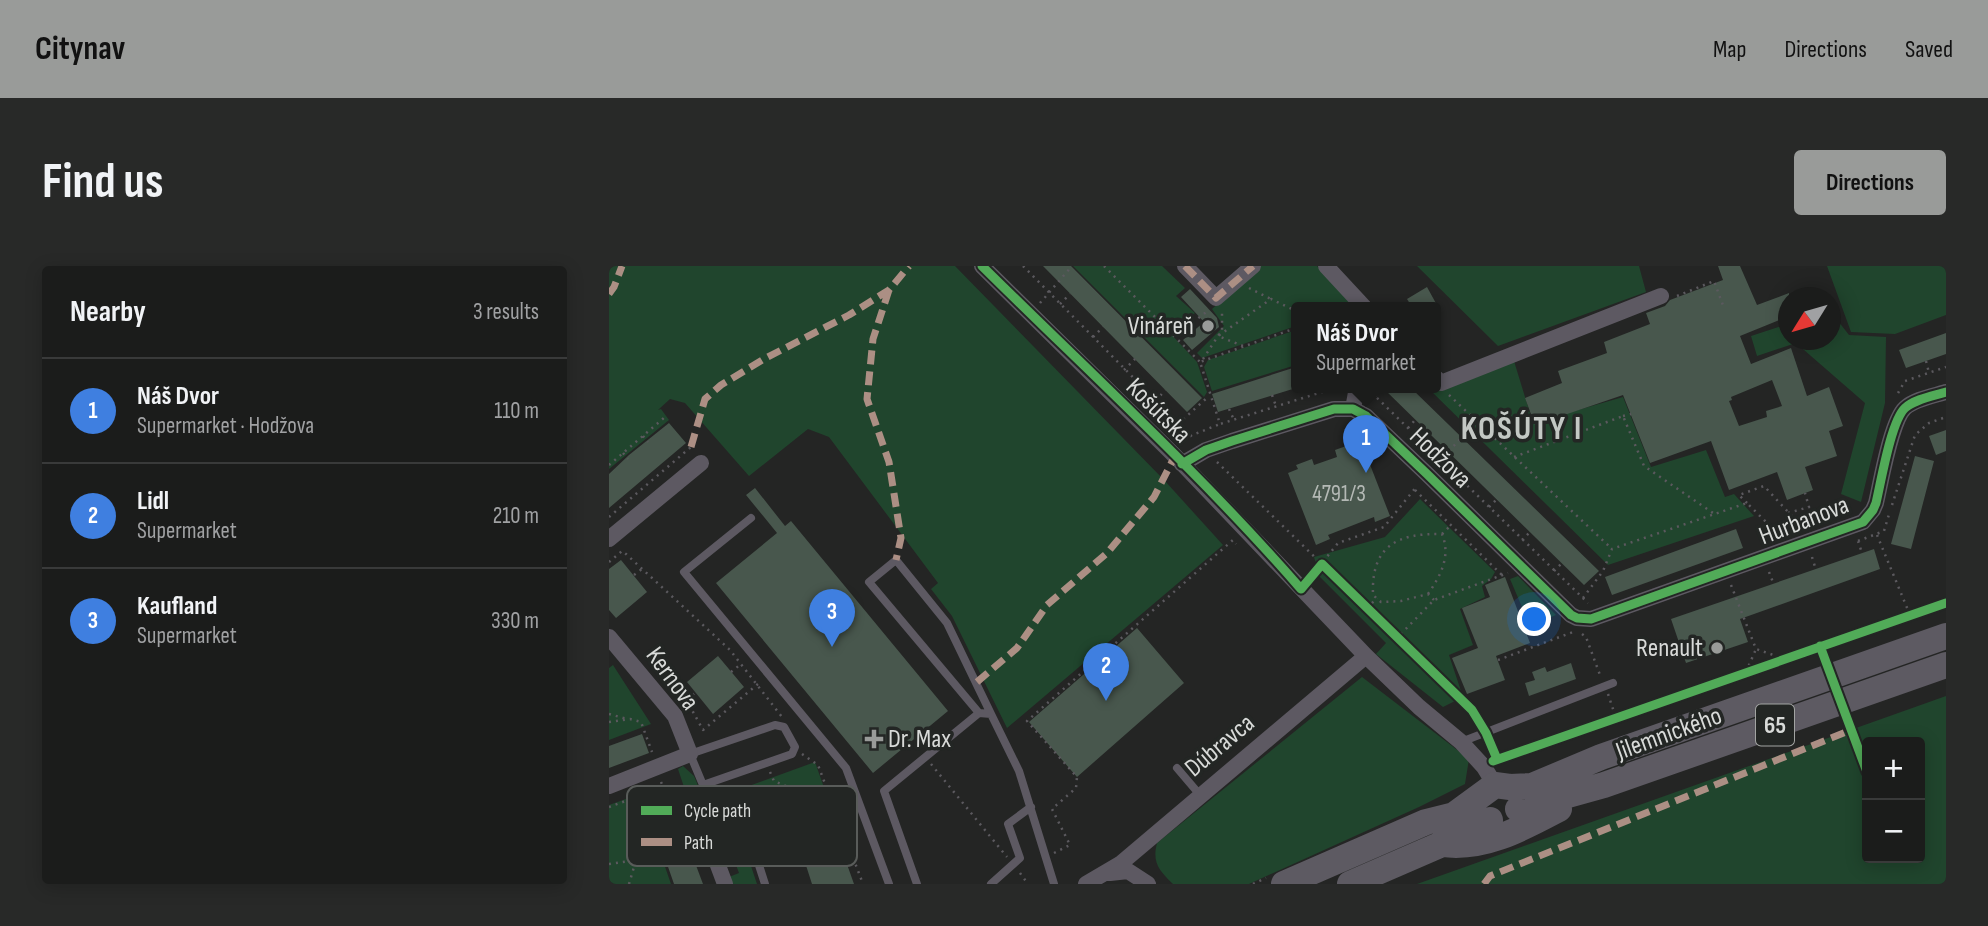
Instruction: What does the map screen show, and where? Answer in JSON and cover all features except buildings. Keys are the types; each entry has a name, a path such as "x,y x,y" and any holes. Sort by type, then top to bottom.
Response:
{"main road":[{"name":"Jilemnického","path":"1284,884 1426,822 1454,815 1498,793 1532,786 1601,757 1946,636"},
{"name":"Jilemnického","path":"1442,844 1459,846 1510,835 1604,785 1946,665"},
{"name":"Jilemnického","path":"1350,884 1442,844 1466,828 1498,793 1604,785"}],"street":[{"name":"Košútska","path":"982,266 1182,464 1366,656 1419,707 1461,742 1484,768 1498,793"},
{"path":"1185,266 1216,298 1253,266"},
{"path":"1326,266 1359,302"},
{"path":"1441,383 1661,296"},
{"name":"Hurbanova","path":"1603,616 1863,522 1876,503 1894,428 1902,412 1914,403 1946,392"},
{"path":"1182,464 1206,450 1334,409 1353,409 1356,393"},
{"name":"Hodžova","path":"1353,409 1366,416 1571,615 1584,619 1603,616"},
{"path":"609,540 701,463"},
{"name":"Kernova","path":"609,637 675,716 690,754"},
{"name":"Dúbravca","path":"1104,875 1366,656"},
{"path":"609,786 690,754"},
{"path":"718,866 725,884"},
{"name":"Dúbravca","path":"1086,884 1116,871 1128,871 1148,884"}],"lane":[{"path":"751,517 684,572 846,768 853,786"},
{"path":"979,713 869,582 897,560 947,623 1019,771 1054,884"},
{"path":"1461,742 1608,685"},
{"path":"918,884 884,791 979,713 991,714"},
{"path":"775,725 780,726 784,727 795,747 792,754 703,785 690,754 775,725"},
{"path":"1177,768 1200,795"},
{"path":"857,797 889,884"},
{"path":"991,884 1020,858 1008,824 1031,807"},
{"path":"759,866 765,884"}],"path":[{"path":"1024,266 1178,424 1472,710"},
{"path":"1048,292 1072,266"},
{"path":"1104,266 1202,360 1220,424"},
{"path":"1242,284 1291,309"},
{"path":"1060,304 1070,294"},
{"path":"1218,336 1271,299"},
{"path":"1202,360 1222,330 1222,310"},
{"path":"1093,337 1103,327"},
{"path":"1202,360 1291,330"},
{"path":"1218,336 1243,346"},
{"path":"1124,369 1135,359"},
{"path":"1926,361 1930,373"},
{"path":"1896,401 1905,382 1946,367"},
{"path":"1441,385 1612,549"},
{"path":"1156,401 1165,390"},
{"path":"1191,436 1220,424 1321,393"},
{"path":"1373,393 1603,616"},
{"path":"1375,396 1378,393"},
{"path":"1178,424 1210,395"},
{"path":"1272,396 1276,406"},
{"path":"1230,409 1234,420"},
{"path":"1514,457 1631,414"},
{"path":"1623,416 1644,466 1713,513"},
{"path":"609,465 665,417"},
{"path":"1910,615 1877,535 1884,531 1915,435 1929,423 1946,417"},
{"path":"1408,428 1415,420"},
{"path":"1440,461 1477,422"},
{"path":"643,436 648,442"},
{"path":"609,517 691,447"},
{"path":"623,453 628,459"},
{"path":"1457,476 1465,468"},
{"path":"1322,564 1338,543 1384,527 1420,482"},
{"path":"1786,541 1739,495 1764,486 1810,536"},
{"path":"1415,490 1502,575"},
{"path":"1788,513 1809,507 1805,493"},
{"path":"1489,507 1497,499"},
{"path":"1583,598 1603,572 1612,549 1747,503"},
{"path":"1442,534 1447,546 1444,563 1439,578 1428,594 1381,603 1373,595 1373,576 1382,552 1392,543 1422,534 1442,534 1451,525"},
{"path":"1523,540 1530,532"},
{"path":"1054,853 1070,845 1052,809 1076,788 1077,777 1027,722 1233,540 1243,550"},
{"path":"1858,541 1862,553"},
{"path":"609,562 622,551 730,650 782,715 780,726"},
{"path":"1812,557 1816,570"},
{"path":"1554,571 1562,564"},
{"path":"634,575 642,569"},
{"path":"1397,639 1434,600 1515,572"},
{"path":"1769,572 1773,585"},
{"path":"1731,584 1756,649 1746,672"},
{"path":"1428,594 1434,600"},
{"path":"1366,609 1377,598"},
{"path":"1897,619 1922,611"},
{"path":"1576,631 1586,637 1608,685 1616,718"},
{"path":"1498,660 1550,640"},
{"path":"1756,649 1785,659"},
{"path":"1772,663 1797,654"},
{"path":"731,672 741,664"},
{"path":"1734,677 1759,668"},
{"path":"686,699 703,730 758,684"},
{"path":"609,714 641,722 662,786"},
{"path":"1604,722 1626,714"},
{"path":"609,722 630,719"},
{"path":"794,750 818,765 827,786"},
{"path":"1498,793 1509,755"},
{"path":"926,757 1028,884"},
{"path":"767,763 773,781 785,786"},
{"path":"844,786 852,783"},
{"path":"609,807 627,800"},
{"path":"609,864 627,861"},
{"path":"629,884 634,866"},
{"path":"856,866 863,884"}],"green space":[{"path":"609,266 955,266 1165,481 1223,545 1007,728 952,616 931,589 938,583 829,437 808,429 749,476 685,403 670,399 658,410 661,409 669,420 609,469"},
{"path":"1073,266 1162,266 1185,288 1176,296 1195,313 1170,333 1197,362 1207,392 1204,397"},
{"path":"1260,266 1317,266 1352,302 1291,302 1291,328 1202,358 1197,353 1224,326 1212,309"},
{"path":"1417,266 1639,266 1646,292 1498,346"},
{"path":"1827,266 1946,266 1946,315 1895,334 1851,332 1841,304 1841,287 1835,287"},
{"path":"1841,325 1849,335 1886,337 1885,403 1861,502 1841,494 1865,403 1804,350 1841,350"},
{"path":"1778,327 1778,349 1757,356 1751,336"},
{"path":"1291,332 1291,367 1212,391 1204,367 1208,360"},
{"path":"1514,361 1533,423 1623,397 1651,467 1706,450 1725,497 1734,494 1754,516 1608,565 1433,393 1441,393 1441,387"},
{"path":"1420,499 1495,572 1482,586 1485,597 1460,609 1473,645 1449,655 1463,697 1443,707 1376,654 1386,643 1320,577 1314,557 1385,537"},
{"path":"1518,576 1556,615 1530,626 1510,579"},
{"path":"613,665 651,724 609,740 609,668"},
{"path":"1362,677 1469,759 1465,784 1249,884 1173,884 1158,866 1155,856 1157,843"},
{"path":"1946,696 1946,884 1417,884"},
{"path":"815,762 823,786 749,786"},
{"path":"683,766 694,776 698,786 684,786 678,769"},
{"path":"627,799 627,866 665,866 671,884 609,884 609,805"},
{"path":"736,866 751,866 757,884 731,884 729,877 739,873"}],"marked path":[{"path":"609,294 622,266"},
{"path":"691,447 705,399 721,385 889,290 909,266"},
{"path":"1185,266 1216,298 1253,266"},
{"path":"889,290 873,339 867,399 889,462 901,538 896,560"},
{"path":"977,682 1017,648 1047,605 1107,553 1154,497 1175,456"},
{"path":"1484,884 1490,876 1851,730"}],"cycle path":[{"path":"982,266 1185,465 1301,589 1322,564 1472,710 1497,759"},
{"path":"1182,464 1206,450 1232,441 1334,409 1353,409 1366,416 1571,615 1591,619 1863,522 1876,503 1891,438 1900,415 1914,402 1946,392"},
{"path":"1493,761 1946,603"},
{"path":"1820,646 1862,759"}],"place":[{"name":"Vináreň","path":"1208,326"},
{"name":"Náš Dvor","path":"1366,473"},
{"name":"Kaufland","path":"832,647"},
{"name":"Renault","path":"1717,648"},
{"name":"Lidl","path":"1106,701"},
{"name":"Dr. Max","path":"874,739"}],"district":[{"name":"KOŠÚTY I","path":"1522,429"}]}
